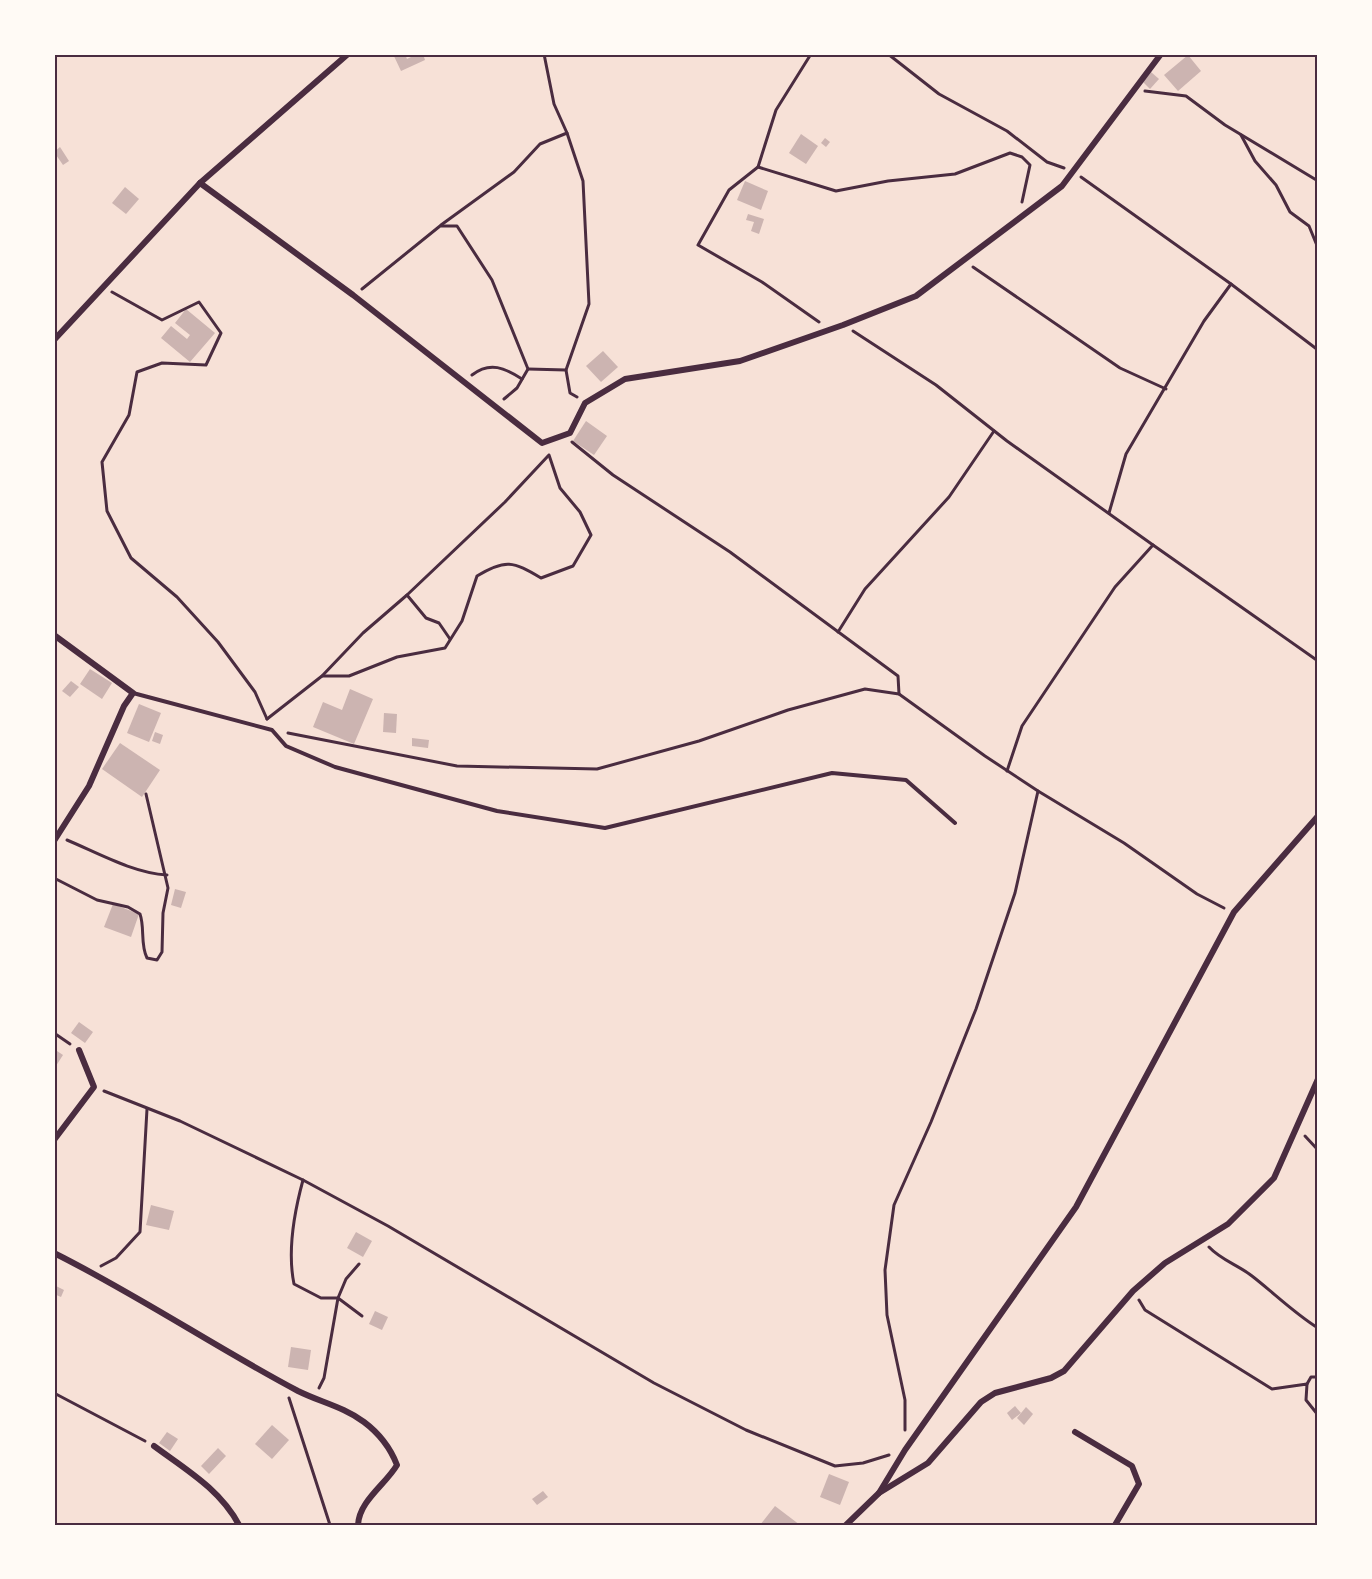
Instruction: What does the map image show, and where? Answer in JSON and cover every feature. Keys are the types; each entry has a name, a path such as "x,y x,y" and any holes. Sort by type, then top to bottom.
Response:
{"street":[{"path":"54,340 200,183 348,54"},
{"path":"200,183 353,295 542,443 570,433 585,403 625,379 740,361 843,325 916,296 962,259 1062,186 1161,54"},
{"path":"54,635 133,693 124,706 89,786 56,838"},
{"path":"846,1525 879,1492 905,1450 1076,1207 1234,912 1284,852 1318,816"},
{"path":"54,1140 61,1127 94,1087 79,1050"},
{"path":"879,1492 928,1462 981,1402 995,1393 1050,1378 1064,1371 1133,1291 1165,1263 1228,1224 1274,1178 1318,1079"},
{"path":"54,1123 61,1127"},
{"path":"54,1254 91,1272 284,1383 346,1410 365,1422 391,1447 397,1465 389,1480 377,1490 358,1515 358,1525"},
{"path":"1075,1432 1132,1466 1137,1476 1139,1484 1114,1525"},
{"path":"154,1446 209,1487 229,1506 238,1525"}],"lane":[{"path":"133,693 272,730 286,746 335,766 497,811 605,828 832,773 906,780 955,823"}],"path":[{"path":"544,54 554,104 583,182 589,304 567,370 570,393 585,403"},
{"path":"811,54 776,110 759,167 729,190 698,245 762,282 823,324 843,325 936,385 994,431 1318,661"},
{"path":"888,54 939,94 1007,131 1047,162 1072,171 1232,284 1318,350"},
{"path":"1134,89 1186,96 1240,133 1318,181"},
{"path":"1240,133 1255,161 1276,185 1290,212 1309,226 1318,248"},
{"path":"353,295 513,172 540,144 567,134"},
{"path":"759,167 836,191 888,181 955,174 1010,153 1022,157 1030,165 1019,218"},
{"path":"440,226 457,226 492,280 528,369"},
{"path":"962,259 1120,368 1166,389"},
{"path":"1109,513 1126,454 1204,321 1232,284"},
{"path":"104,286 162,320 199,302 221,333 206,365 162,363 137,372 129,415 102,462 107,511 131,558 177,597 218,642 255,692 272,730 457,766 597,769 699,741 788,710 866,689 899,694 1007,771 1124,843 1197,894 1234,912"},
{"path":"464,382 482,368 505,367 522,379"},
{"path":"528,369 567,370"},
{"path":"495,406 517,388 528,369"},
{"path":"838,632 865,589 949,496 994,431"},
{"path":"564,436 613,475 730,552 898,676 899,694"},
{"path":"322,676 350,676 397,657 445,648 462,621 477,576 498,563 524,568 541,578 573,566 591,535 580,512 560,488 549,455 552,440"},
{"path":"267,719 322,676 363,633 407,595 505,502 549,455"},
{"path":"1007,771 1022,726 1028,716 1115,587 1153,545"},
{"path":"407,595 426,618 439,623 450,639"},
{"path":"94,1087 147,1110 180,1121 303,1180 388,1226 557,1328 654,1383 746,1430 835,1466 863,1463 905,1450 905,1400 887,1315 885,1270 894,1205 931,1122 976,1009 1016,893 1038,790"},
{"path":"54,878 97,900 128,907 140,914 143,923 143,950 147,958 157,960 162,952 163,913 168,888 167,875 146,794"},
{"path":"56,838 130,866 155,874 167,875"},
{"path":"54,1033 79,1050"},
{"path":"91,1272 116,1258 140,1232 147,1110"},
{"path":"1296,1129 1318,1150"},
{"path":"303,1180 295,1210 290,1268 294,1284 321,1298 338,1298 363,1316"},
{"path":"1202,1239 1216,1255 1250,1274 1297,1314 1318,1328"},
{"path":"314,1398 324,1378 338,1298 346,1280 359,1264"},
{"path":"1133,1291 1145,1310 1272,1389 1307,1384"},
{"path":"1318,1377 1311,1377 1307,1384 1306,1400 1318,1415"},
{"path":"284,1383 330,1525"},
{"path":"54,1393 154,1446"}],"building":[{"path":"393,54 405,54 407,59 411,57 410,54 430,54 424,57 425,60 401,71"},
{"path":"1188,55 1201,71 1178,91 1164,75"},
{"path":"1151,72 1159,79 1150,89 1143,82"},
{"path":"801,134 818,146 806,164 789,153"},
{"path":"825,138 830,142 826,147 821,143"},
{"path":"60,147 69,161 63,165 54,152"},
{"path":"745,181 768,191 761,210 737,200"},
{"path":"125,187 139,199 126,214 112,203"},
{"path":"748,214 764,219 759,234 751,231 754,222 746,220"},
{"path":"186,309 215,333 190,362 161,338 171,326 187,339 190,335 175,323"},
{"path":"603,351 618,367 601,382 586,366"},
{"path":"586,421 607,436 594,455 573,441"},
{"path":"90,669 112,683 102,699 80,684"},
{"path":"71,681 79,687 70,697 62,691"},
{"path":"350,689 373,699 354,744 313,727 323,702 342,710"},
{"path":"139,704 161,713 149,742 127,733"},
{"path":"384,713 397,714 396,733 383,732"},
{"path":"155,732 163,735 160,744 152,741"},
{"path":"412,738 429,740 428,748 412,746"},
{"path":"120,743 160,770 142,797 102,769"},
{"path":"175,889 186,892 181,908 171,905"},
{"path":"113,904 139,914 131,937 104,927"},
{"path":"79,1022 93,1032 85,1043 71,1033"},
{"path":"54,1049 63,1055 54,1069"},
{"path":"151,1205 174,1211 169,1230 146,1225"},
{"path":"356,1232 372,1241 363,1257 347,1248"},
{"path":"54,1285 64,1290 61,1297 54,1294"},
{"path":"375,1311 388,1317 382,1330 369,1324"},
{"path":"291,1347 311,1350 308,1370 288,1367"},
{"path":"1015,1406 1021,1413 1012,1420 1007,1413"},
{"path":"1026,1407 1033,1414 1024,1425 1017,1418"},
{"path":"272,1425 289,1440 272,1459 255,1444"},
{"path":"167,1432 178,1439 170,1451 159,1443"},
{"path":"218,1448 226,1456 209,1474 201,1466"},
{"path":"829,1474 849,1482 840,1505 820,1497"},
{"path":"543,1491 548,1497 537,1505 532,1499"},
{"path":"775,1506 800,1525 760,1525"}]}
